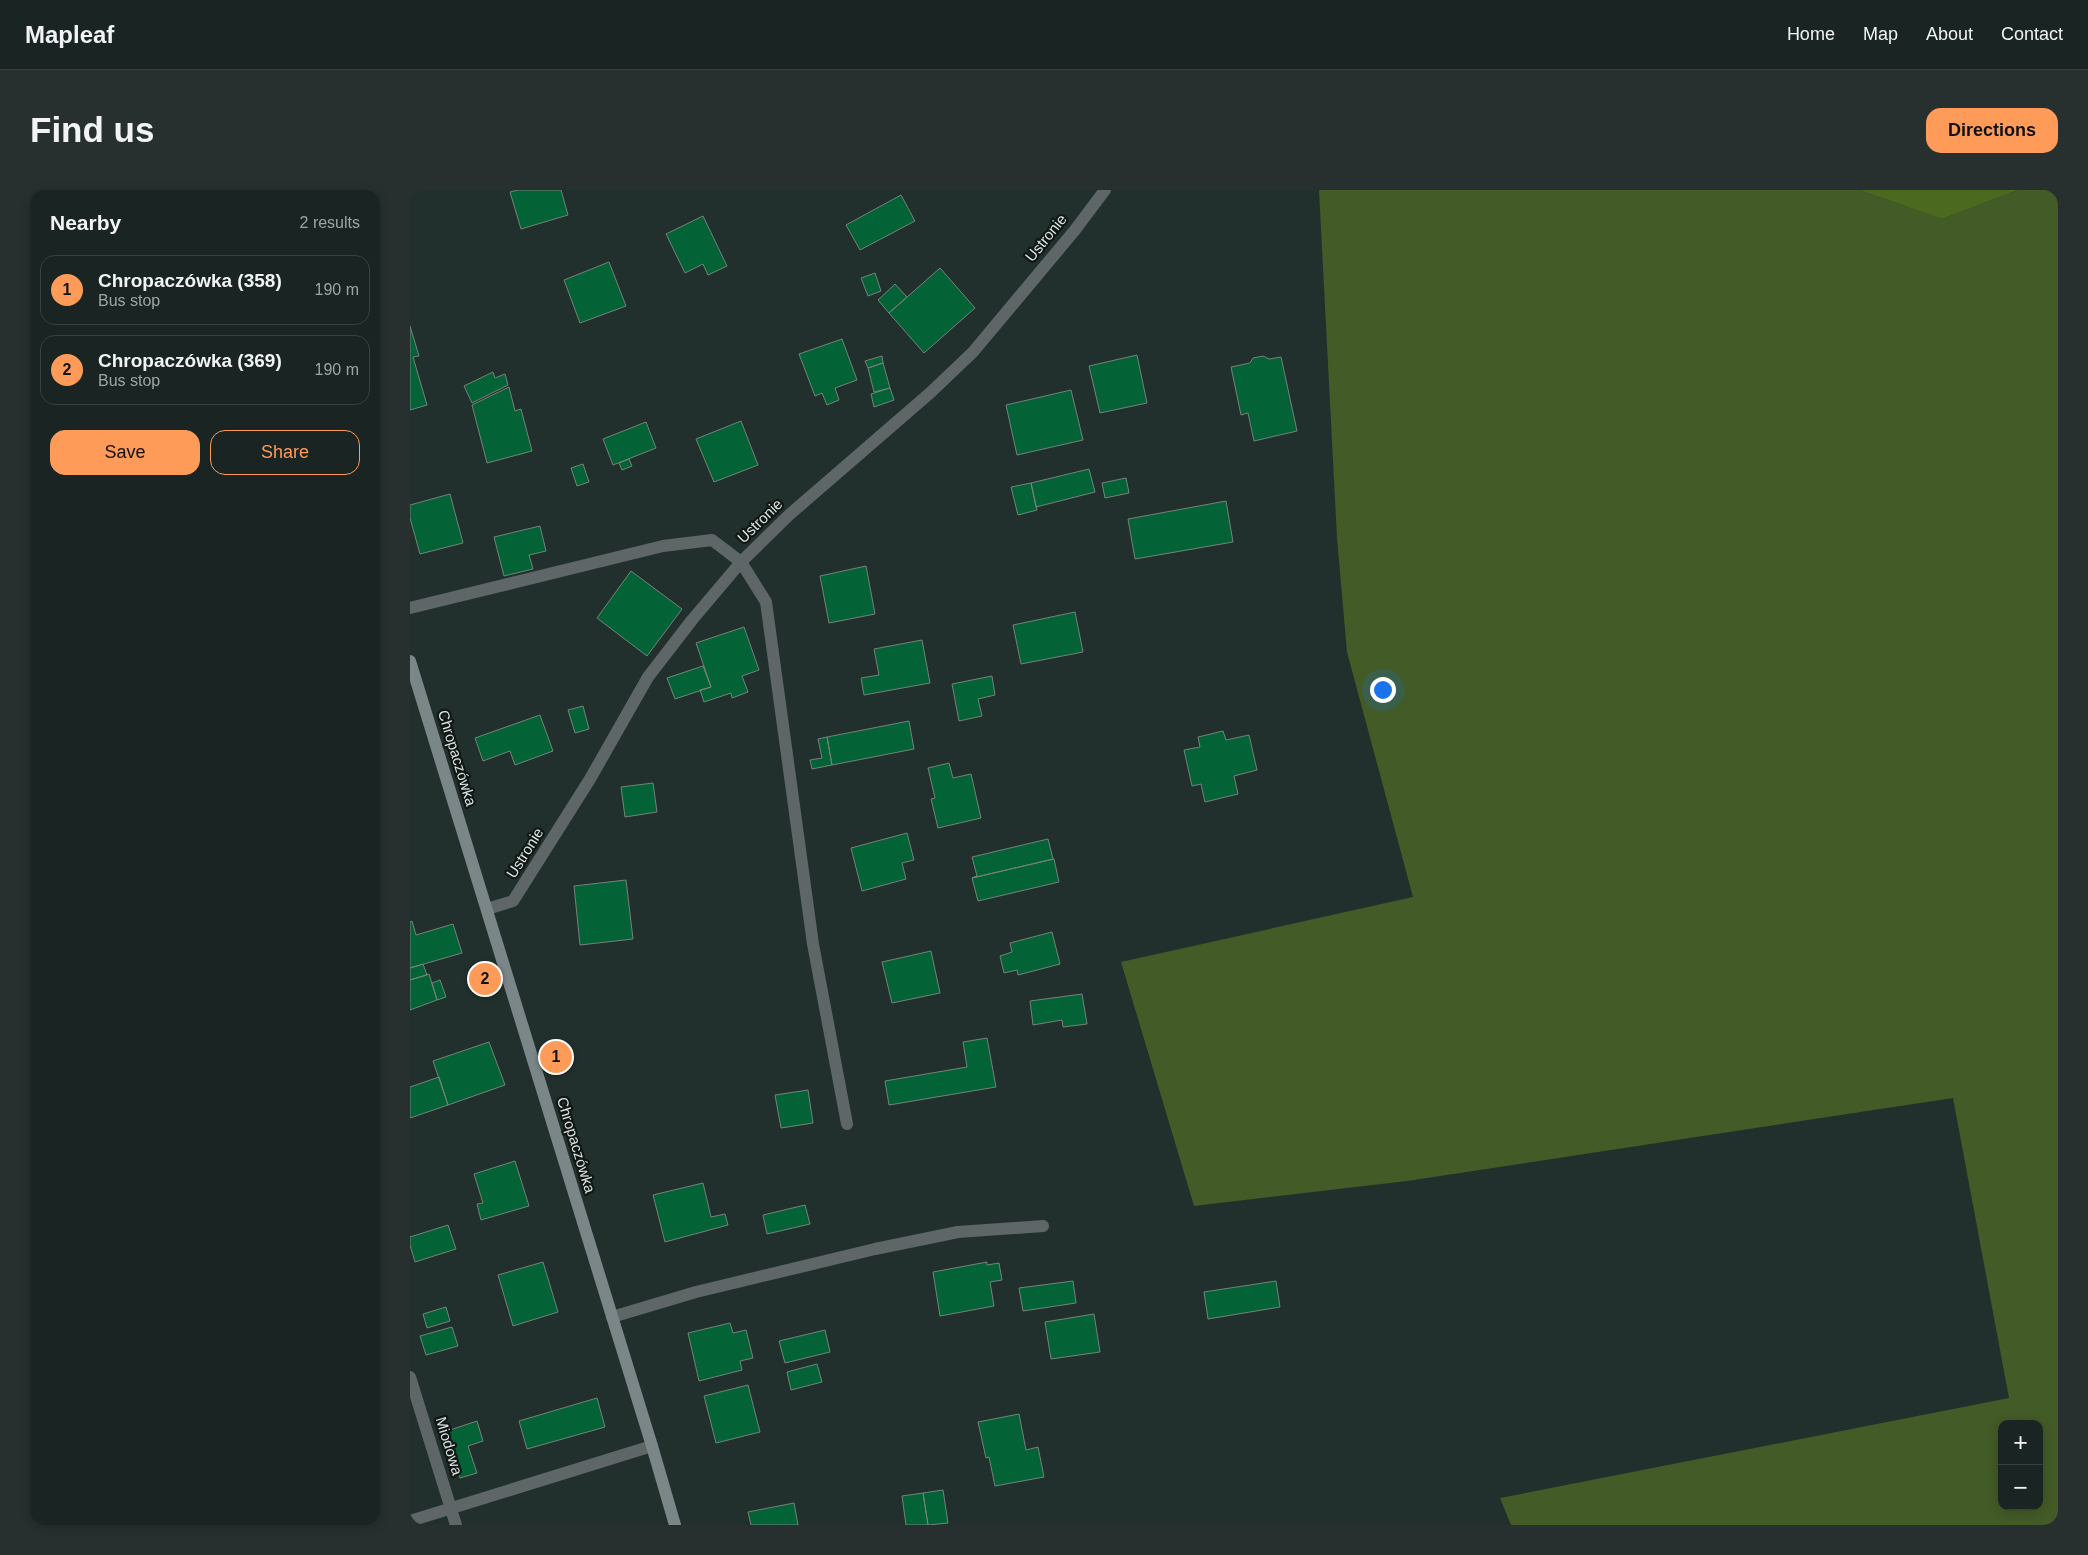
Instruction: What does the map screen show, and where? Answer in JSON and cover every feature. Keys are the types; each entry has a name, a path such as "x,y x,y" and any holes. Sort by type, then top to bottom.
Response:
{"street":[{"name":"Ustronie","path":"487,908 513,901 590,779 648,677 692,620 741,562 789,515 930,393 973,352 1075,230 1105,190"},
{"path":"410,608 663,546 712,540 741,562 766,602 813,944 847,1124"},
{"name":"Chropaczówka","path":"410,660 652,1446 674,1525"},
{"path":"612,1317 696,1292 949,1234 1043,1226"},
{"name":"Miodowa","path":"410,1377 456,1525"},
{"path":"410,1521 652,1446"}],"green space":[{"path":"1319,190 1859,190 1942,219 2018,190 2058,190 2058,1525 1511,1525 1500,1498 2009,1398 1953,1098 1407,1181 1194,1206 1121,962 1413,897 1347,652 1337,538"},
{"path":"1859,190 2018,190 1942,219"}],"building":[{"path":"518,190 561,190 568,215 521,229 510,192"},
{"path":"901,195 915,221 860,250 846,225"},
{"path":"703,216 727,266 708,275 703,264 685,273 666,234"},
{"path":"609,262 626,306 580,323 564,280"},
{"path":"940,268 975,308 924,353 889,313"},
{"path":"875,273 881,291 868,296 861,278"},
{"path":"895,284 907,297 889,313 878,300"},
{"path":"410,326 419,356 413,357 427,405 410,410"},
{"path":"842,339 857,380 835,388 839,400 827,405 822,393 815,396 799,354"},
{"path":"1137,355 1147,403 1100,413 1089,366"},
{"path":"882,356 883,363 868,368 865,361"},
{"path":"1263,356 1269,359 1281,357 1297,431 1254,441 1248,413 1241,415 1231,367 1250,363 1253,358"},
{"path":"883,363 890,388 874,392 868,368"},
{"path":"493,372 495,378 505,374 508,385 472,403 464,386"},
{"path":"509,387 515,411 521,409 532,451 487,463 472,405"},
{"path":"890,388 894,400 874,407 871,394"},
{"path":"1071,390 1083,440 1017,455 1006,405"},
{"path":"741,421 758,465 714,482 696,439"},
{"path":"646,422 656,448 613,465 603,439"},
{"path":"629,459 632,466 622,470 619,463"},
{"path":"583,464 589,482 577,486 571,468"},
{"path":"1089,469 1095,492 1036,507 1031,483"},
{"path":"1126,478 1129,493 1105,498 1102,483"},
{"path":"1031,483 1037,510 1018,515 1011,487"},
{"path":"450,494 463,543 420,554 410,518 410,505"},
{"path":"1226,501 1233,542 1135,559 1128,519"},
{"path":"540,526 546,551 529,555 533,569 504,576 494,537"},
{"path":"866,566 875,614 829,623 820,576"},
{"path":"631,571 682,609 647,656 597,618"},
{"path":"1075,612 1083,652 1021,664 1013,625"},
{"path":"744,627 759,670 742,676 748,692 732,698 731,693 704,702 700,690 711,687 696,643"},
{"path":"922,640 930,683 864,695 861,678 879,675 874,649"},
{"path":"703,666 711,687 675,699 667,678"},
{"path":"992,676 995,695 978,699 982,716 959,721 952,684"},
{"path":"583,706 589,729 575,733 568,710"},
{"path":"540,715 553,751 515,765 510,751 483,761 475,738"},
{"path":"909,721 914,749 832,765 827,737"},
{"path":"1223,731 1226,740 1249,735 1257,770 1234,776 1238,794 1205,802 1201,784 1192,786 1184,750 1200,747 1198,737"},
{"path":"827,737 832,765 812,769 810,760 822,758 818,739"},
{"path":"949,763 953,778 971,774 981,818 938,828 931,799 935,798 928,768"},
{"path":"653,783 657,812 625,817 621,787"},
{"path":"907,833 914,860 902,863 906,879 862,891 851,848"},
{"path":"1048,839 1053,859 972,878 977,876 972,857"},
{"path":"1054,859 1059,882 978,901 972,878"},
{"path":"626,880 633,939 580,945 574,886"},
{"path":"412,921 416,935 453,924 462,953 410,968 410,922"},
{"path":"1052,932 1060,964 1018,975 1017,970 1004,973 1000,956 1012,952 1010,943"},
{"path":"931,951 940,993 892,1003 882,962"},
{"path":"423,964 427,975 410,980 410,968"},
{"path":"429,974 437,1000 410,1010 410,980"},
{"path":"440,980 446,997 437,1000 432,983"},
{"path":"1082,994 1087,1024 1063,1027 1062,1020 1033,1025 1030,1001"},
{"path":"987,1038 996,1087 889,1105 885,1081 967,1067 963,1042"},
{"path":"489,1042 505,1085 448,1105 433,1061"},
{"path":"439,1077 448,1105 410,1118 410,1087"},
{"path":"808,1090 813,1123 781,1128 775,1095"},
{"path":"515,1161 529,1206 481,1220 477,1204 483,1203 474,1174"},
{"path":"703,1183 711,1217 725,1214 728,1225 665,1242 653,1195"},
{"path":"805,1205 810,1224 767,1234 763,1215"},
{"path":"448,1225 456,1249 415,1262 410,1245 410,1237"},
{"path":"543,1262 558,1312 513,1326 498,1275"},
{"path":"987,1262 987,1265 999,1263 1002,1280 990,1282 994,1306 940,1316 933,1272"},
{"path":"1073,1281 1076,1303 1023,1311 1019,1288"},
{"path":"1276,1281 1280,1307 1208,1319 1204,1292"},
{"path":"446,1307 450,1321 427,1328 423,1314"},
{"path":"1094,1314 1100,1352 1051,1359 1045,1322"},
{"path":"730,1323 733,1333 746,1330 753,1358 740,1361 742,1370 699,1381 688,1333"},
{"path":"452,1327 458,1346 426,1355 420,1336"},
{"path":"825,1330 830,1352 785,1363 779,1341"},
{"path":"817,1364 822,1382 791,1390 787,1372"},
{"path":"748,1385 760,1432 716,1443 704,1396"},
{"path":"597,1398 605,1427 527,1449 519,1421"},
{"path":"1019,1414 1026,1450 1038,1447 1044,1477 995,1486 989,1457 986,1458 978,1422"},
{"path":"477,1421 483,1441 468,1446 477,1473 460,1478 447,1431"},
{"path":"943,1490 948,1523 928,1525 923,1493"},
{"path":"923,1493 928,1525 906,1525 902,1496"},
{"path":"794,1503 798,1525 751,1525 748,1512"}],"place":[{"name":"Chropaczówka (369)","path":"485,979"},
{"name":"Chropaczówka (358)","path":"556,1057"}]}
